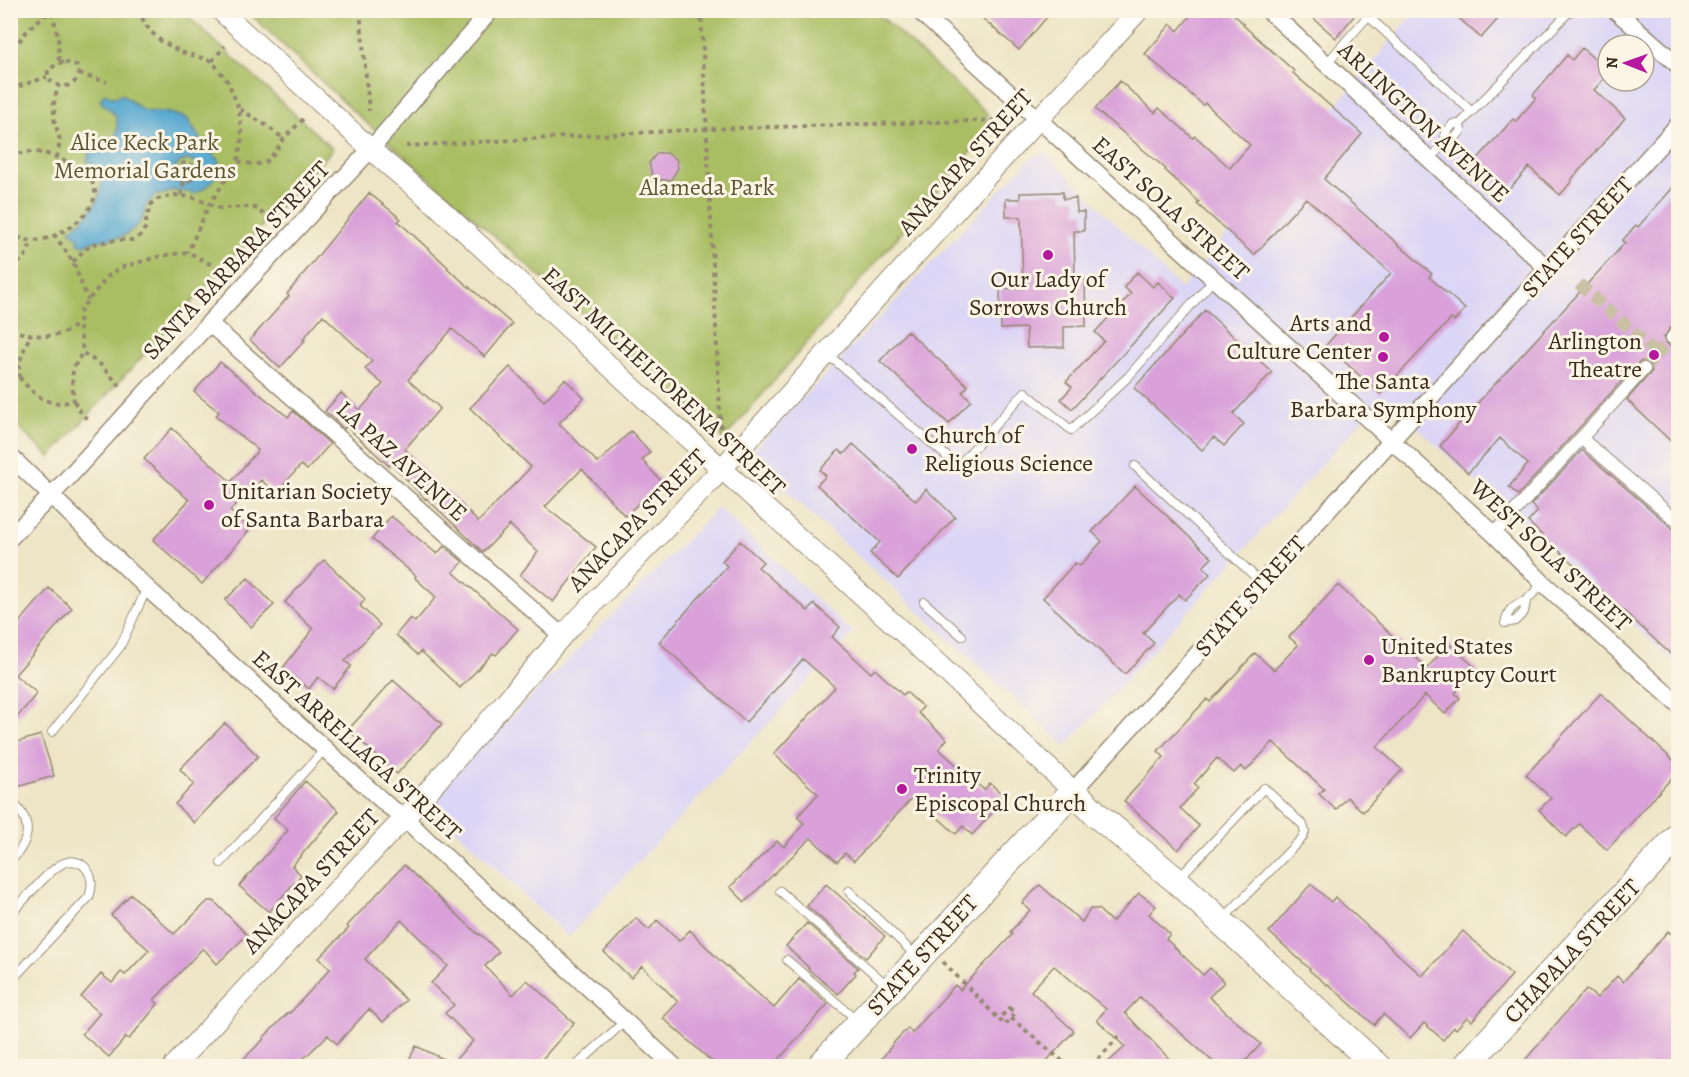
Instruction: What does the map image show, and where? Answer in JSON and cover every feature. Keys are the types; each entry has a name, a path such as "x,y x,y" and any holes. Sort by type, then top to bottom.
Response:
{"main road":[{"path":"1073,792 1177,881 1377,1066"},
{"name":"STATE STREET","path":"820,1066 1073,792"},
{"name":"CHAPALA STREET","path":"1466,1066 1678,836"}],"street":[{"name":"EAST MICHELTORENA STREET","path":"220,10 371,149 434,203 658,412 945,671 1073,792"},
{"name":"SANTA BARBARA STREET","path":"10,538 371,149 492,10"},
{"name":"EAST SOLA STREET","path":"918,10 1392,441"},
{"name":"ANACAPA STREET","path":"174,1066 405,818 562,636 722,468 1139,10"},
{"name":"ARLINGTON AVENUE","path":"1268,10 1548,269"},
{"path":"1616,10 1678,65"},
{"name":"STATE STREET","path":"1073,792 1678,124"},
{"name":"LA PAZ AVENUE","path":"209,323 562,636"},
{"path":"1494,534 1644,369"},
{"path":"1581,438 1678,522"},
{"name":"WEST SOLA STREET","path":"1392,441 1678,704"},
{"name":"EAST ARRELLAGA STREET","path":"10,456 147,588 387,805 405,818 426,840 674,1066"}],"lane":[{"path":"1430,160 1446,140 1453,140 1461,132 1460,124 1571,10"},
{"path":"1326,64 1368,16 1472,112"},
{"path":"826,353 958,466 1025,392 1071,430 1128,377 1214,279"},
{"path":"1135,466 1262,583"},
{"path":"1526,601 1543,582"},
{"path":"52,732 120,647 147,588"},
{"path":"924,602 962,636"},
{"path":"221,863 325,749"},
{"path":"1177,881 1264,788 1303,825 1305,832 1302,838 1220,922"},
{"path":"10,800 23,814 27,825 27,838 21,850 10,862"},
{"path":"10,915 54,869 63,863 74,861 83,864 91,875 93,887 90,897 10,982"},
{"path":"780,891 891,988"},
{"path":"849,891 924,952"},
{"path":"787,960 860,1022"},
{"path":"576,1066 625,1021"}],"path":[{"path":"41,10 44,16"},
{"path":"138,10 150,30 161,41 182,52 212,61 228,82 239,109 242,138 238,161 208,205 188,252"},
{"path":"360,10 369,111"},
{"path":"701,10 721,434"},
{"path":"10,57 18,41 44,16 53,11 58,36 59,63"},
{"path":"212,61 225,46"},
{"path":"65,62 77,66 79,74 71,85 57,86 47,77 48,70 65,62"},
{"path":"79,74 107,82"},
{"path":"10,89 47,77"},
{"path":"57,86 54,109 54,119 60,140 57,158"},
{"path":"239,109 267,126 284,140"},
{"path":"238,161 252,164 270,159 303,119"},
{"path":"406,146 707,129 1004,120"},
{"path":"10,156 29,152 43,153 57,158 78,169 93,182 95,192 93,202 79,222 66,230 31,241 10,234"},
{"path":"189,163 194,166 196,175 189,182 184,182 177,175 177,170 180,165 189,163"},
{"path":"181,194 184,182"},
{"path":"73,262 84,250 94,244 132,240 140,236 146,227 146,218 152,203 158,199 181,194 219,208 251,207 258,209 271,222"},
{"path":"54,234 73,262 88,300"},
{"path":"10,268 26,257 31,241"},
{"path":"89,421 74,401 73,367 83,353 79,322 81,309 108,276 120,268 161,256 188,252 225,272"},
{"path":"10,331 51,336 71,330 79,322"},
{"path":"31,334 21,359 18,373 20,378 34,395 41,399 55,403 74,401"},
{"path":"83,353 101,365 120,387"},
{"path":"10,380 20,378"},
{"path":"924,952 953,974 1005,1025 1016,1013 1009,1008 999,1019"},
{"path":"1011,1018 1068,1066"},
{"path":"1092,1066 1120,1035"}],"shaded area":[{"path":"1416,11 1678,11 1678,666 1384,396 1066,746 748,456 1031,158 1045,153 1181,289"},
{"path":"718,508 853,633 568,937 427,802"}],"green space":[{"name":"Alice Keck Park Memorial Gardens","path":"10,11 182,11 333,149 50,457 11,421"},
{"name":"Alameda Park","path":"247,11 875,11 987,113 988,132 724,439 352,110"}],"water":[{"path":"105,93 111,97 121,94 144,111 169,113 187,118 205,146 219,160 215,177 205,188 194,194 172,190 156,195 146,205 144,215 134,229 116,238 93,241 85,245 78,243 79,239 70,230 88,214 100,192 99,173 93,164 87,162 89,152 111,144 117,131 116,117 100,100","holes":["188,160 198,166 199,171 195,179 185,183 178,183 174,180 174,172 178,164"]}],"building":[{"path":"973,10 1053,10 1019,50"},
{"path":"1195,10 1229,10 1294,71 1293,73 1362,134 1324,179 1432,274 1429,277 1465,309 1454,321 1451,319 1380,394 1326,345 1391,273 1306,198 1254,255 1197,204 1199,202 1166,169 1095,109 1120,81 1155,113 1159,108 1193,138 1195,136 1230,168 1250,145 1205,103 1203,105 1145,54 1171,24 1178,31"},
{"path":"1304,10 1359,10 1336,38"},
{"path":"1450,10 1506,10 1481,38"},
{"path":"1582,48 1596,60 1596,88 1594,90 1625,118 1560,195 1529,167 1507,192 1474,163 1513,119 1516,121 1536,98 1533,95 1567,55 1572,60"},
{"path":"657,153 667,153 676,159 678,168 671,180 660,180 652,175 649,163"},
{"path":"1678,182 1678,323 1672,326 1664,337 1664,341 1670,346 1678,344 1678,448 1627,400 1652,371 1650,363 1642,361 1518,495 1509,487 1528,464 1500,438 1468,473 1440,446 1625,243 1622,241 1636,225 1638,227"},
{"name":"Our Lady of Sorrows Church","path":"1063,192 1063,199 1076,198 1077,212 1084,212 1084,231 1074,231 1075,279 1085,279 1086,326 1064,327 1064,347 1027,348 1026,328 1001,329 1000,289 1023,288 1021,217 1006,217 1006,199 1020,199 1020,193"},
{"path":"369,193 401,219 398,221 447,268 512,324 485,357 452,329 408,380 440,408 405,449 445,494 448,491 478,522 531,467 470,408 510,367 544,401 565,379 584,398 559,423 598,463 631,431 650,452 642,460 662,482 625,516 582,469 545,507 596,547 553,602 520,575 538,552 510,525 483,552 425,499 391,463 389,466 346,426 344,429 325,411 341,393 360,410 383,384 365,369 372,361 323,315 280,368 250,340 289,296 287,294"},
{"path":"1137,272 1153,287 1158,282 1175,298 1072,409 1061,399 1072,387 1066,382 1104,341 1095,332 1131,294 1124,287"},
{"path":"1205,310 1272,372 1233,414 1244,424 1224,446 1214,437 1202,450 1134,388"},
{"path":"907,331 968,386 962,392 971,400 949,424 880,361"},
{"path":"220,362 288,417 293,411 330,444 307,470 301,465 276,493 261,480 252,490 250,488 230,511 250,529 202,584 153,540 189,500 144,459 172,428 231,482 258,450 216,416 219,412 194,392"},
{"path":"853,444 916,501 926,489 955,517 898,579 870,553 880,542 817,485 826,476 820,470 839,450 844,454"},
{"path":"1582,450 1678,533 1678,661 1528,522 1538,511 1531,505"},
{"path":"1135,486 1212,558 1203,567 1210,574 1185,600 1179,594 1143,633 1154,643 1125,674 1043,598 1075,563 1080,566 1102,541 1092,532"},
{"path":"391,516 437,554 444,546 463,562 453,572 518,629 496,655 493,653 460,688 421,651 418,655 396,635 410,618 415,622 436,597 415,578 416,576 372,539"},
{"path":"740,541 763,562 758,567 808,611 814,604 840,627 832,637 871,673 875,669 903,695 906,692 923,707 918,713 947,739 939,749 984,790 990,783 1003,795 991,808 994,811 972,835 963,826 956,834 914,796 854,861 845,853 837,862 811,838 745,902 730,887 777,841 784,847 804,823 797,817 818,794 774,754 835,687 803,659 746,722 659,642 727,566 722,561"},
{"path":"324,560 365,599 360,606 380,625 345,661 351,666 333,689 318,677 309,689 283,668 313,629 285,602"},
{"path":"248,578 274,605 251,627 225,600"},
{"path":"1338,585 1427,668 1449,644 1477,669 1455,693 1460,698 1445,714 1425,695 1377,747 1402,770 1363,812 1347,797 1336,810 1319,794 1324,789 1273,742 1246,771 1241,766 1234,773 1217,758 1194,784 1198,788 1180,808 1199,826 1178,850 1124,801 1164,757 1158,751 1207,699 1210,702 1255,653 1274,670 1298,645 1289,637"},
{"path":"49,588 72,608 15,675 37,693 10,726 10,633"},
{"path":"393,680 442,724 397,774 348,730"},
{"path":"1601,693 1678,765 1678,771 1607,850 1579,824 1566,837 1539,810 1551,798 1526,775"},
{"path":"225,723 258,756 194,823 175,804 194,784 180,769"},
{"path":"41,735 54,776 17,787 10,765 10,744"},
{"path":"305,781 339,811 292,866 301,875 269,912 239,886 288,830 274,818"},
{"path":"404,865 499,952 485,966 513,995 527,980 574,1023 536,1066 406,1066 416,1046 452,1063 473,1041 445,1013 454,1005 431,983 448,966 401,920 365,959 406,1000 383,1022 369,1009 337,1044 328,1035 296,1066 236,1066 290,1013 330,969 319,958 349,928 347,926"},
{"path":"826,884 885,936 866,958 807,906"},
{"path":"1311,884 1331,902 1335,897 1422,976 1463,931 1512,975 1472,1021 1467,1017 1443,1040 1424,1023 1410,1038 1383,1014 1374,1025 1309,970 1269,932"},
{"path":"1040,885 1082,922 1090,909 1098,909 1112,922 1139,893 1156,906 1149,914 1170,934 1166,939 1203,975 1210,968 1224,982 1209,997 1261,1044 1241,1066 1218,1066 1140,997 1125,1013 1176,1066 1104,1066 1125,1047 1097,1020 1106,1009 1054,966 1031,991 1074,1031 1042,1066 876,1066 908,1028 912,1033 955,985 960,990 1012,935 1010,932 1030,910 1022,903"},
{"path":"131,894 174,934 208,901 214,901 247,935 217,964 203,948 154,1000 158,1004 129,1039 126,1037 109,1057 82,1034 100,1013 81,997 101,974 112,983 121,972 125,975 149,950 111,915"},
{"path":"636,918 649,930 657,920 679,941 690,930 716,957 774,1008 799,979 828,1004 773,1066 717,1066 663,1018 678,1002 642,966 631,978 604,952"},
{"path":"807,923 858,968 854,972 856,974 838,994 808,969 786,946"},
{"path":"1668,931 1678,940 1678,1066 1520,1066 1586,989 1597,998 1617,976 1623,982"}],"tunnel":[{"path":"1579,284 1658,354"},
{"path":"1644,369 1672,338"}],"place":[{"name":"Our Lady of Sorrows Church","path":"1048,255"},
{"name":"Arts and Culture Center","path":"1384,337"},
{"name":"Arlington Theatre","path":"1654,355"},
{"name":"The Santa Barbara Symphony","path":"1383,357"},
{"name":"Church of Religious Science","path":"912,449"},
{"name":"Unitarian Society of Santa Barbara","path":"209,505"},
{"name":"United States Bankruptcy Court","path":"1369,660"},
{"name":"Trinity Episcopal Church","path":"902,789"}]}
